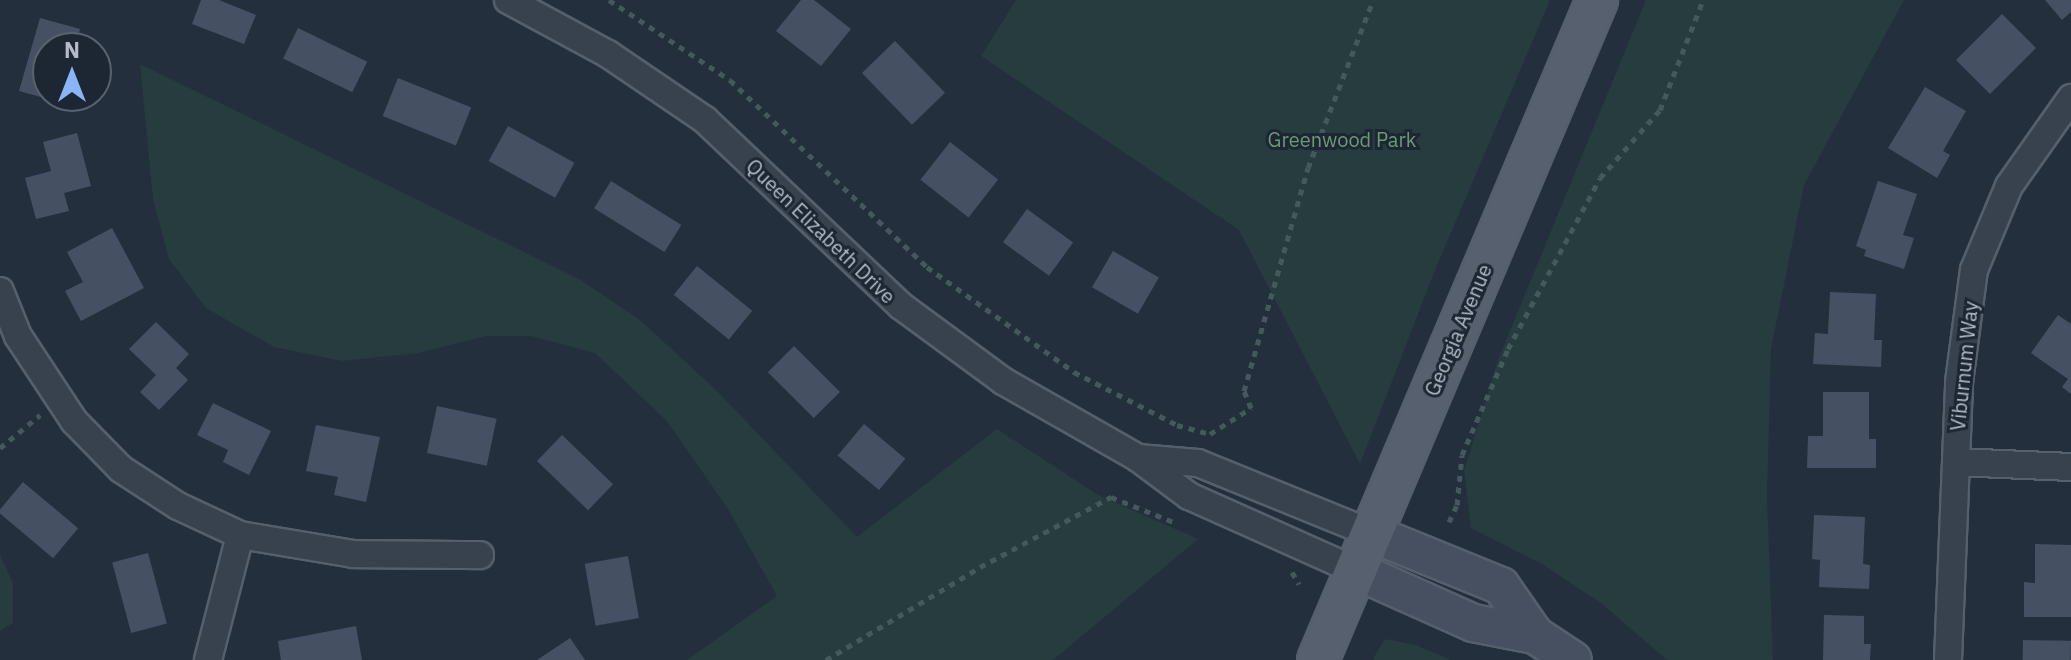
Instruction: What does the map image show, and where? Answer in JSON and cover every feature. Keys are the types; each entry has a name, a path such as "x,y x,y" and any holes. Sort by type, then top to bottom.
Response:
{"main road":[{"name":"Georgia Avenue","path":"1318,660 1597,0"}],"street":[{"name":"Queen Elizabeth Drive","path":"508,0 608,54 705,120 901,306 1003,381 1138,458 1189,496 1357,571"},
{"name":"Viburnum Way","path":"1948,660 1959,382 1974,270 2009,186 2071,98"},
{"path":"0,291 18,336 60,400 121,469 178,506 240,535 353,554 480,555"},
{"name":"Queen Elizabeth Drive","path":"1138,458 1198,463 1373,534"},
{"path":"1956,462 2071,467"},
{"path":"1373,534 1501,586 1535,635 1573,660"},
{"path":"208,660 240,535"},
{"path":"1357,571 1473,623 1535,635"}],"path":[{"path":"609,0 730,80 927,267 1074,372 1177,425 1210,434 1251,408 1244,391 1308,168 1373,0"},
{"path":"1449,522 1457,505 1462,455 1502,360 1600,178 1660,110 1703,0"},
{"path":"0,448 60,400"},
{"path":"826,660 980,567 1111,497"}],"green space":[{"name":"Greenwood Park","path":"1016,0 1550,0 1433,275 1360,464 1239,230 981,56"},
{"path":"1646,0 1904,0 1804,185 1771,349 1767,496 1773,660 1667,660 1601,603 1542,564 1471,528 1464,471 1498,360"},
{"path":"140,64 579,279 640,320 716,390 857,537 997,429 1098,495 1198,539 1053,660 687,660 777,596 728,509 667,421 595,353 531,336 486,336 418,353 342,361 274,347 206,308 169,259 153,199"},
{"path":"0,555 13,583 13,623 0,631"},
{"path":"1385,639 1416,645 1451,660 1372,660"}],"building":[{"path":"201,0 219,0 256,15 244,44 192,24"},
{"path":"801,0 814,0 851,29 821,66 776,31"},
{"path":"2045,0 2071,0 2071,12 2062,20"},
{"path":"2002,14 2036,48 1990,94 1956,60"},
{"path":"40,18 80,29 79,32 36,32"},
{"path":"298,28 367,62 352,92 283,59"},
{"path":"895,41 945,93 912,125 862,73"},
{"path":"32,46 32,95 19,91"},
{"path":"398,78 471,108 456,146 383,116"},
{"path":"1925,87 1966,111 1943,151 1950,155 1937,178 1888,148"},
{"path":"508,126 574,163 555,198 489,161"},
{"path":"77,133 91,186 64,193 69,211 36,219 25,178 51,171 43,142"},
{"path":"950,142 998,180 969,217 920,180"},
{"path":"611,181 681,225 664,252 594,208"},
{"path":"1878,181 1917,194 1903,235 1914,238 1904,269 1864,256 1866,250 1856,246"},
{"path":"1027,209 1073,243 1049,276 1003,242"},
{"path":"112,228 144,288 81,321 65,291 83,282 67,252"},
{"path":"1113,251 1159,278 1138,314 1092,287"},
{"path":"697,266 752,311 729,339 674,295"},
{"path":"1830,292 1876,294 1874,340 1882,340 1881,367 1813,364 1815,333 1828,334"},
{"path":"2058,315 2071,324 2071,394 2062,387 2068,379 2031,353"},
{"path":"156,322 189,354 176,368 188,380 159,410 140,392 156,375 129,349"},
{"path":"794,346 840,392 814,418 768,372"},
{"path":"1823,392 1869,392 1869,439 1876,439 1876,468 1807,468 1808,436 1823,436"},
{"path":"213,403 271,431 249,475 223,462 228,450 197,435"},
{"path":"437,406 497,419 487,466 427,453"},
{"path":"864,424 905,459 879,490 838,455"},
{"path":"316,425 380,437 366,502 334,495 338,477 306,471"},
{"path":"562,435 613,484 588,510 537,461"},
{"path":"23,482 78,528 53,558 0,514 0,509"},
{"path":"1814,515 1865,517 1863,564 1870,565 1869,589 1819,587 1820,560 1812,559"},
{"path":"2035,544 2071,545 2071,617 2024,617 2024,582 2035,583"},
{"path":"148,553 167,624 131,633 112,563"},
{"path":"628,556 639,618 596,626 585,564"},
{"path":"1824,615 1864,616 1864,644 1871,644 1870,660 1823,660"},
{"path":"356,626 362,660 281,660 278,641"},
{"path":"570,638 585,660 537,660"},
{"path":"2023,640 2071,641 2071,660 2023,660"}]}
